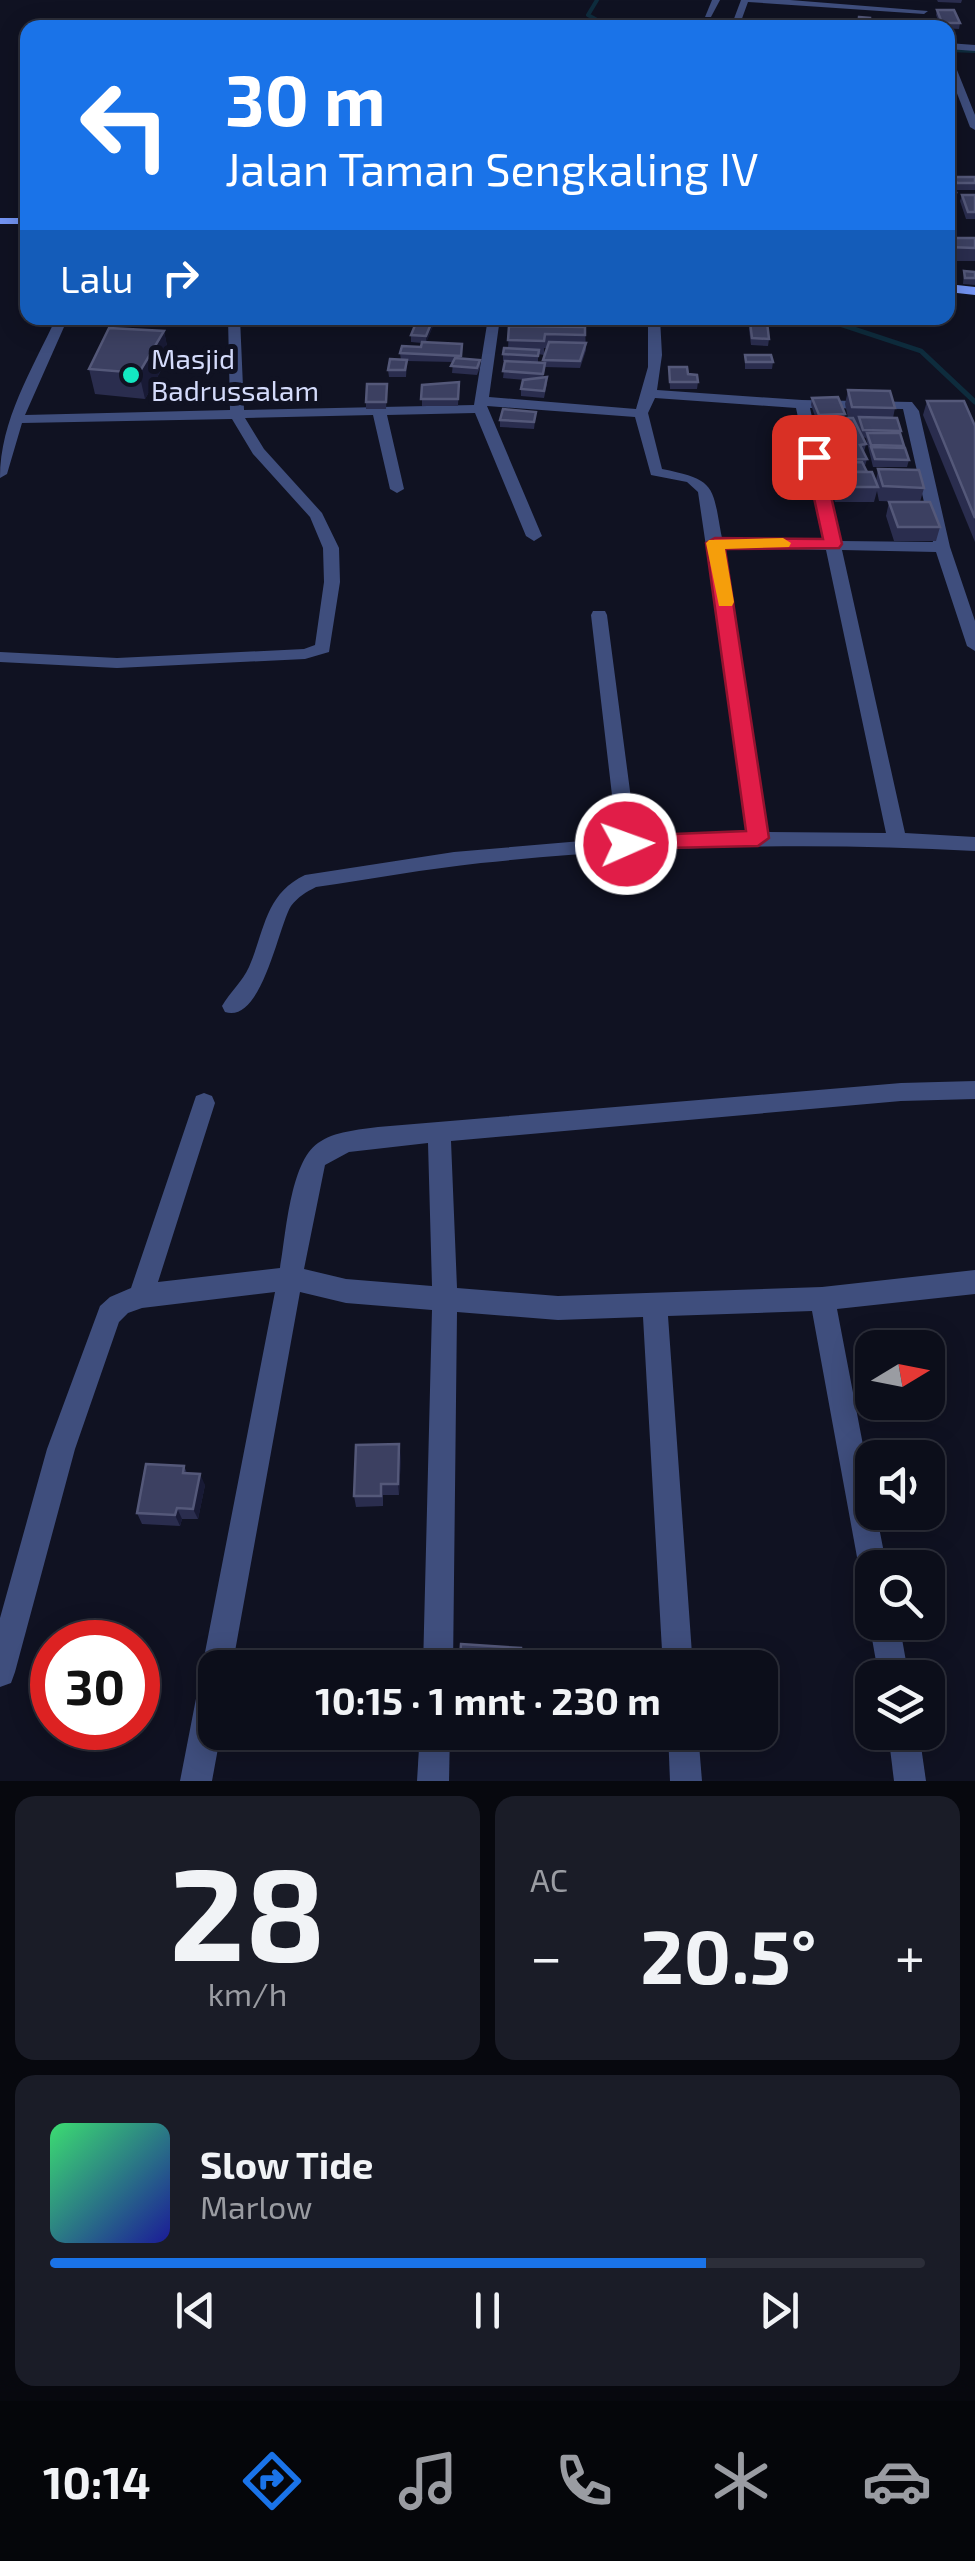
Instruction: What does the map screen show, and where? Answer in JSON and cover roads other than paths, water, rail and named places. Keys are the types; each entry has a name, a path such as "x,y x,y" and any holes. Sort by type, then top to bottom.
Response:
{"street":[{"path":"708,15 716,0"},
{"path":"748,0 923,5"},
{"path":"955,80 975,127"},
{"path":"0,474 16,419 59,325"},
{"path":"0,657 144,663 319,652 325,641 332,582 331,548 317,516 258,450 245,416 235,325"},
{"path":"493,325 480,405 534,536"},
{"path":"655,325 658,355 652,394 640,413 656,472 692,479 706,490 720,563 758,838"},
{"path":"652,394 802,404 907,405 912,411 942,547 975,646"},
{"path":"802,404 896,838"},
{"path":"16,419 379,412 480,405 640,413"},
{"path":"379,412 397,490"},
{"path":"715,543 942,547"},
{"path":"599,615 626,844"},
{"path":"233,1006 260,966 274,916 298,885 498,854 626,844 758,838 896,838 975,844"},
{"path":"221,1650 311,1166 318,1153 331,1144 439,1132 900,1092 975,1090"},
{"path":"142,1296 204,1103"},
{"path":"438,1650 445,1300 439,1132"},
{"path":"0,1672 61,1449 109,1315 142,1296 291,1278 346,1291 558,1308 822,1299 975,1282"},
{"path":"822,1299 870,1550"},
{"path":"655,1305 677,1650"},
{"path":"196,1781 202,1750"},
{"path":"433,1781 434,1750"},
{"path":"683,1750 686,1781"},
{"path":"906,1750 910,1781"}],"waterway":[{"path":"597,0 588,15 597,20"},
{"path":"955,50 975,51"},
{"path":"842,325 921,351 975,402"}],"place":[{"name":"Masjid Badrussalam","path":"131,375"}]}
